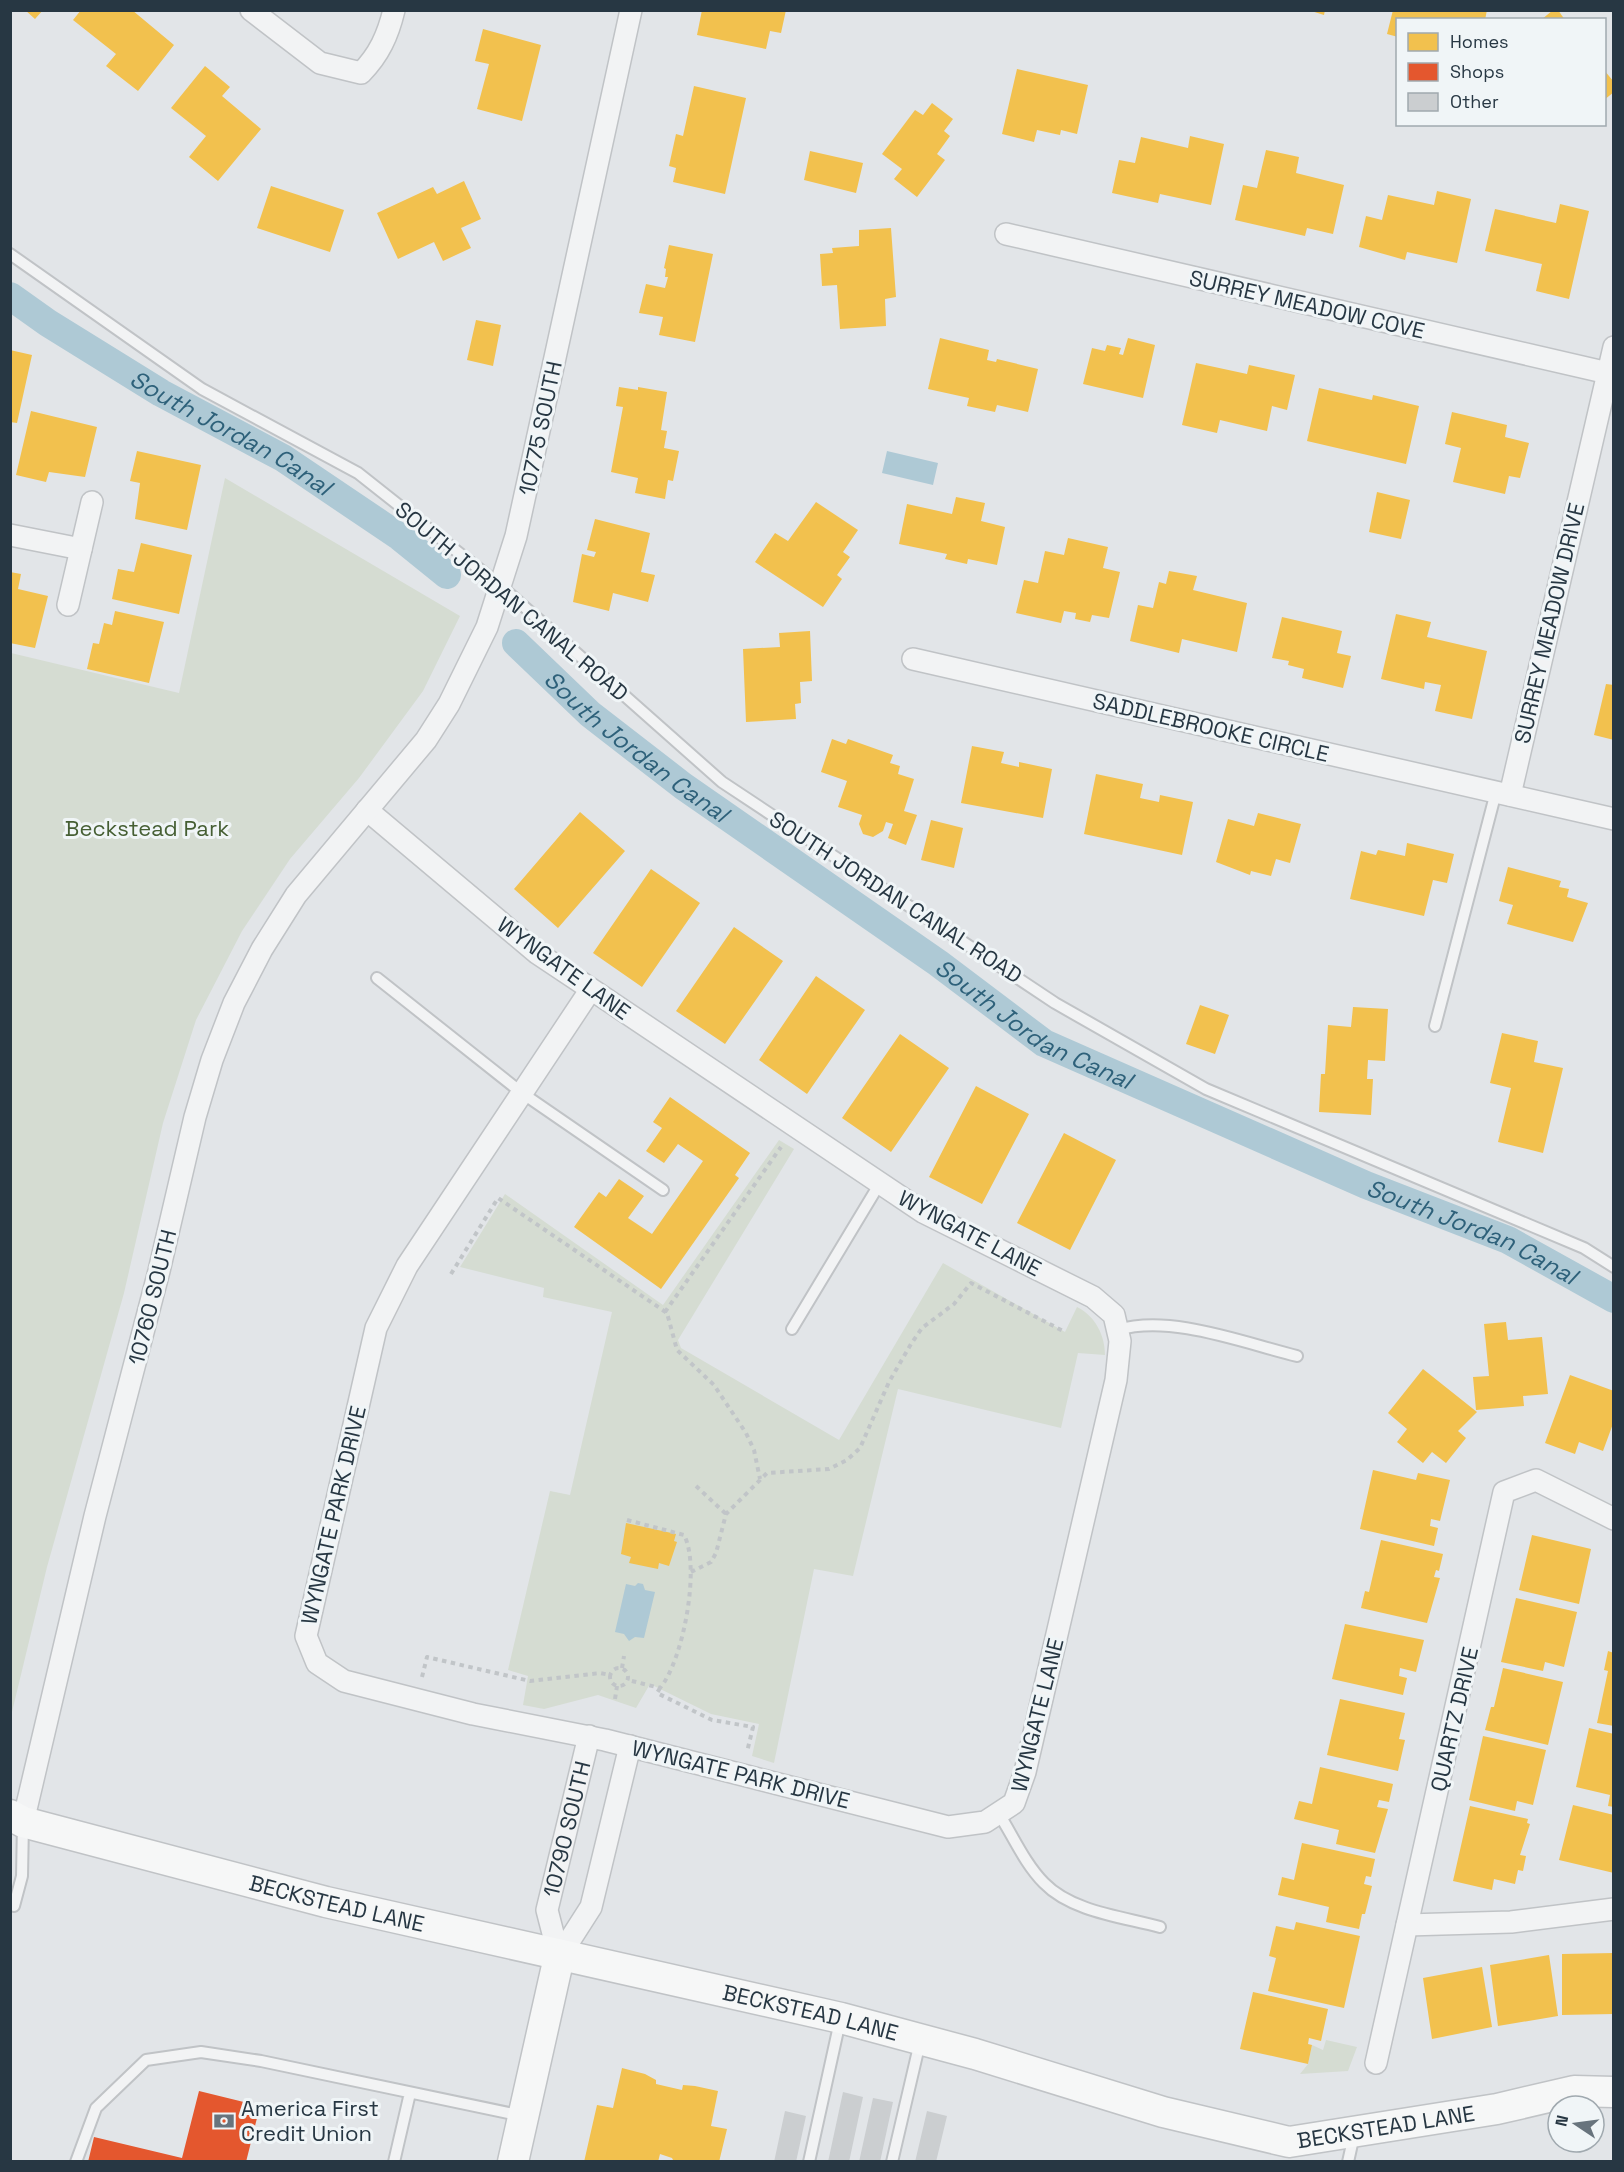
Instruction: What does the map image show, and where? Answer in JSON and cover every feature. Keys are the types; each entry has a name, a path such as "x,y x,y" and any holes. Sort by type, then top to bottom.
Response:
{"street":[{"path":"251,10 320,63 361,73 376,58 394,10"},
{"name":"10775 SOUTH","path":"367,810 426,740 449,704 487,627 502,587 516,536 631,10"},
{"name":"SURREY MEADOW COVE","path":"1006,234 1608,373"},
{"name":"SURREY MEADOW DRIVE","path":"1503,794 1614,347"},
{"path":"68,605 92,502"},
{"path":"10,535 81,549"},
{"name":"SADDLEBROOKE CIRCLE","path":"913,659 1503,794"},
{"path":"1503,794 1614,819"},
{"name":"WYNGATE LANE","path":"367,810 537,953 923,1212 1093,1297 1114,1315 1120,1341 1116,1380 1025,1772 1014,1803 992,1818"},
{"name":"10760 SOUTH","path":"17,1818 159,1271 195,1117 212,1060 234,1003 262,949 296,895 367,810"},
{"name":"WYNGATE PARK DRIVE","path":"591,989 407,1266 376,1328 306,1636 317,1663 344,1681 472,1714 589,1736 948,1827 992,1818"},
{"name":"QUARTZ DRIVE","path":"1376,2063 1504,1492 1536,1480 1614,1519"},
{"name":"10790 SOUTH","path":"559,1957 547,1910 589,1736"},
{"name":"10790 SOUTH","path":"513,2162 559,1957 591,1907 630,1746"},
{"name":"BECKSTEAD LANE","path":"17,1818 326,1902 920,2039 1163,2112 1289,2142 1497,2109 1574,2091 1614,2091"},
{"path":"1407,1925 1511,1922 1614,1909"}],"lane":[{"name":"SOUTH JORDAN CANAL ROAD","path":"10,254 202,389 358,473 502,587 722,782 1055,1003 1206,1089 1584,1248 1614,1267"},
{"path":"1435,1026 1503,794"},
{"path":"377,978 522,1093 663,1190"},
{"path":"792,1329 880,1183"},
{"path":"1118,1330 1146,1323 1176,1326 1297,1356"},
{"path":"10,1905 14,1906 22,1876 17,1818"},
{"path":"992,1818 1032,1868 1054,1891 1078,1904 1160,1927"},
{"path":"809,2162 841,2019"},
{"path":"892,2162 920,2039"},
{"path":"76,2162 96,2108 146,2060 201,2052 261,2061 523,2116"},
{"path":"394,2162 410,2092"},
{"path":"1348,2162 1354,2132"}],"path":[{"path":"664,1312 781,1147"},
{"path":"451,1274 498,1197 664,1312 676,1350 714,1385 746,1433 754,1450 759,1479"},
{"path":"691,1572 711,1562 717,1552 726,1514 767,1473 822,1470 847,1460 860,1448 889,1382 911,1344 922,1328 954,1304 971,1283 1065,1332"},
{"path":"696,1486 726,1514"},
{"path":"627,1520 684,1535 691,1572 684,1623 676,1658 669,1677 657,1693 712,1720 753,1727 747,1754"},
{"path":"622,1668 624,1656"},
{"path":"411,1675 422,1677 427,1657 530,1682 600,1673 610,1675"},
{"path":"610,1675 614,1670 622,1668"},
{"path":"617,1686 628,1680 628,1674 622,1668"},
{"path":"610,1675 617,1686"},
{"path":"628,1680 660,1688"},
{"path":"615,1699 617,1686"}],"green space":[{"name":"Beckstead Park","path":"225,478 460,616 423,691 359,778 290,859 242,931 196,1020 163,1123 124,1293 47,1567 11,1716 11,653 179,693"},
{"path":"779,1140 794,1149 678,1340 681,1348 839,1440 943,1263 1065,1332 1077,1307 1089,1315 1098,1327 1105,1355 1078,1353 1061,1428 898,1389 853,1576 814,1569 774,1763 752,1756 759,1724 711,1714 650,1684 636,1708 598,1695 544,1709 523,1705 528,1676 508,1670 550,1491 570,1495 612,1312 543,1297 544,1288 460,1267 505,1194 663,1305"},
{"path":"1326,2040 1357,2047 1348,2071 1300,2074 1308,2064 1312,2045 1323,2050"}],"water":[{"path":"887,451 938,463 933,485 882,473"},
{"path":"638,1583 643,1584 645,1590 655,1592 644,1638 635,1637 629,1641 624,1634 615,1632 626,1584 635,1586"}],"building: Homes":[{"path":"25,10 43,10 35,19"},
{"path":"81,10 132,10 174,45 138,91 106,66 116,54 73,20"},
{"path":"702,10 786,10 781,33 770,31 766,49 697,35"},
{"path":"1308,10 1325,10 1324,15"},
{"path":"1393,10 1487,10 1485,18 1396,18 1396,36 1387,34"},
{"path":"1553,10 1558,10 1564,18 1543,18"},
{"path":"483,29 541,45 522,121 477,109 489,64 475,61"},
{"path":"205,66 230,87 222,96 261,129 218,181 189,157 206,136 171,108"},
{"path":"1017,69 1088,85 1077,134 1061,130 1060,135 1037,130 1034,142 1002,134"},
{"path":"1606,72 1614,82 1614,92 1606,98"},
{"path":"694,86 746,98 725,194 673,182 676,168 669,166 676,134 683,136"},
{"path":"932,103 953,119 944,131 950,136 937,154 945,160 917,197 894,179 902,169 882,154 915,110 923,115"},
{"path":"1190,136 1224,144 1211,205 1160,194 1158,203 1112,193 1119,160 1135,163 1141,137 1188,148"},
{"path":"1266,150 1299,157 1296,173 1344,185 1333,234 1307,228 1305,236 1235,220 1243,185 1257,188"},
{"path":"810,151 863,163 856,193 804,180"},
{"path":"464,181 481,219 461,228 471,248 443,261 434,242 398,259 377,213 433,187 437,194"},
{"path":"271,186 344,210 330,252 257,228"},
{"path":"1437,191 1471,199 1457,263 1407,252 1405,260 1359,247 1366,216 1382,220 1388,195 1434,205"},
{"path":"1560,204 1589,211 1569,299 1536,291 1542,264 1485,251 1495,209 1556,223"},
{"path":"891,228 896,297 885,299 886,326 840,329 837,285 822,286 820,254 833,253 832,248 859,246 859,230"},
{"path":"669,245 713,254 695,342 659,335 663,317 639,313 646,284 665,288 668,277 665,277 666,269 664,268"},
{"path":"476,320 501,325 493,366 467,360"},
{"path":"940,338 989,350 987,360 996,362 997,359 1038,369 1028,412 997,405 995,412 967,406 969,398 928,389"},
{"path":"1128,338 1155,345 1143,398 1083,384 1092,348 1105,351 1107,345 1121,348 1119,354 1123,355"},
{"path":"10,350 32,355 17,423 10,422"},
{"path":"1196,363 1247,374 1249,365 1295,375 1287,410 1272,406 1267,431 1220,420 1217,433 1182,425"},
{"path":"619,387 638,390 638,387 667,392 661,430 667,431 664,448 679,451 673,481 668,480 665,499 635,493 638,478 611,472 623,407 616,406"},
{"path":"1319,388 1372,400 1373,395 1419,406 1406,464 1307,441"},
{"path":"31,411 97,427 85,477 49,472 46,482 16,475"},
{"path":"1452,412 1507,425 1505,437 1529,443 1520,478 1509,476 1505,494 1453,482 1461,448 1445,444"},
{"path":"137,451 201,465 187,530 135,519 140,483 130,481"},
{"path":"1377,492 1410,500 1401,539 1369,532"},
{"path":"956,497 985,503 981,521 1005,527 997,565 968,559 967,564 945,559 947,554 899,544 907,504 952,514"},
{"path":"816,502 858,530 843,552 850,557 837,575 842,579 823,607 755,562 775,533 788,541"},
{"path":"595,519 650,533 641,572 655,575 648,602 613,593 609,611 573,602 582,554 594,557 596,552 587,550"},
{"path":"1068,538 1108,547 1103,568 1120,572 1109,618 1092,615 1090,622 1075,619 1076,613 1064,611 1061,623 1016,613 1024,580 1038,583 1045,551 1064,555"},
{"path":"141,543 192,555 179,614 112,599 118,569 134,572"},
{"path":"1169,571 1197,576 1193,590 1247,603 1237,652 1182,639 1179,653 1130,641 1138,605 1153,608 1159,582 1166,584"},
{"path":"10,572 21,574 18,589 48,596 35,648 10,643"},
{"path":"115,611 164,622 149,683 87,669 93,643 99,644 104,623 112,625"},
{"path":"1396,614 1431,622 1427,637 1487,651 1472,719 1435,711 1441,685 1425,682 1424,689 1381,679"},
{"path":"1282,617 1342,631 1337,653 1351,656 1343,688 1302,678 1304,669 1288,665 1289,661 1272,658"},
{"path":"810,631 812,681 800,682 801,703 795,704 796,719 746,722 743,649 780,647 779,633"},
{"path":"1606,684 1614,685 1614,740 1594,735"},
{"path":"832,739 846,744 848,739 893,755 890,763 900,766 898,774 914,779 904,811 917,815 906,845 888,838 893,824 886,822 883,831 873,837 863,834 859,824 862,815 838,807 847,781 821,772"},
{"path":"972,746 1004,752 1001,763 1019,767 1019,762 1052,769 1043,818 961,803"},
{"path":"1096,774 1143,784 1140,798 1159,802 1160,795 1193,802 1182,855 1084,834"},
{"path":"580,812 625,851 558,928 514,889"},
{"path":"1258,813 1301,824 1290,863 1276,859 1271,876 1251,871 1250,875 1216,862 1228,819 1254,826"},
{"path":"931,820 963,828 954,868 921,860"},
{"path":"1407,843 1454,854 1447,883 1433,880 1424,916 1350,899 1361,851 1376,855 1378,850 1405,856"},
{"path":"1508,867 1561,881 1559,887 1569,889 1567,897 1588,903 1573,942 1507,924 1513,905 1499,901"},
{"path":"651,869 700,903 642,987 593,953"},
{"path":"734,927 783,961 725,1044 676,1011"},
{"path":"816,976 865,1010 807,1094 759,1060"},
{"path":"1200,1005 1229,1015 1215,1054 1186,1044"},
{"path":"1353,1007 1388,1009 1385,1061 1368,1060 1367,1079 1373,1079 1371,1115 1319,1112 1321,1074 1325,1074 1328,1025 1351,1027"},
{"path":"1502,1033 1538,1041 1534,1062 1563,1068 1543,1153 1498,1142 1511,1088 1490,1083"},
{"path":"900,1034 949,1068 891,1152 842,1118"},
{"path":"976,1086 1029,1114 982,1204 929,1177"},
{"path":"670,1097 750,1153 735,1175 739,1178 661,1289 574,1227 599,1192 606,1197 619,1179 644,1196 628,1218 652,1234 703,1161 678,1144 664,1163 646,1151 662,1128 653,1122"},
{"path":"1064,1133 1116,1160 1070,1250 1017,1223"},
{"path":"1506,1322 1508,1340 1542,1337 1548,1394 1523,1396 1524,1406 1476,1410 1473,1377 1489,1376 1484,1324"},
{"path":"1423,1369 1477,1412 1458,1431 1466,1438 1446,1463 1432,1452 1423,1463 1397,1442 1407,1429 1388,1413"},
{"path":"1570,1375 1614,1391 1614,1421 1603,1451 1579,1442 1575,1454 1545,1443"},
{"path":"1373,1470 1416,1480 1418,1473 1450,1480 1440,1521 1431,1519 1430,1526 1438,1528 1434,1546 1360,1529"},
{"path":"626,1523 676,1534 674,1541 677,1542 669,1566 659,1563 658,1569 629,1563 631,1557 621,1554"},
{"path":"1532,1535 1591,1549 1579,1604 1519,1590"},
{"path":"1381,1540 1443,1554 1439,1571 1436,1570 1434,1577 1440,1578 1427,1623 1361,1608 1365,1591 1369,1592"},
{"path":"1516,1598 1577,1612 1564,1667 1545,1662 1543,1671 1501,1662"},
{"path":"1345,1624 1424,1640 1416,1672 1400,1668 1399,1676 1407,1678 1403,1695 1332,1679"},
{"path":"1608,1651 1614,1653 1614,1726 1597,1723 1608,1671 1604,1670"},
{"path":"1503,1668 1563,1682 1548,1745 1485,1730 1491,1707 1494,1707"},
{"path":"1340,1699 1405,1713 1399,1739 1405,1740 1398,1771 1327,1755"},
{"path":"1589,1728 1614,1734 1614,1807 1608,1806 1610,1795 1576,1787"},
{"path":"1483,1736 1546,1750 1533,1805 1517,1801 1515,1811 1469,1800"},
{"path":"1320,1767 1393,1784 1389,1802 1379,1800 1377,1807 1388,1809 1375,1853 1336,1844 1339,1830 1294,1819 1299,1801 1312,1804"},
{"path":"1573,1805 1614,1815 1614,1873 1559,1860"},
{"path":"1470,1806 1528,1819 1527,1823 1530,1824 1520,1855 1526,1856 1523,1871 1518,1870 1515,1884 1494,1879 1492,1890 1453,1881"},
{"path":"1302,1843 1375,1859 1371,1877 1366,1876 1364,1884 1372,1886 1359,1929 1326,1922 1329,1907 1278,1895 1282,1877 1294,1880"},
{"path":"1296,1922 1360,1936 1344,2008 1268,1991 1276,1958 1269,1956 1276,1926 1294,1930"},
{"path":"1614,1953 1614,2014 1562,2015 1562,1954"},
{"path":"1549,1955 1558,2016 1498,2026 1490,1965"},
{"path":"1482,1967 1492,2027 1432,2039 1423,1978"},
{"path":"1253,1992 1328,2009 1321,2041 1309,2038 1308,2044 1312,2045 1308,2064 1240,2049"},
{"path":"622,2068 645,2074 656,2080 656,2084 682,2090 683,2085 718,2091 711,2126 727,2129 719,2162 674,2162 672,2158 660,2154 658,2162 584,2162 597,2105 613,2108"}],"building: Shops":[{"name":"America First Credit Union","path":"199,2091 260,2106 246,2162 88,2162 94,2137 182,2158"}],"building: Other":[{"path":"843,2092 863,2097 849,2162 828,2162"},
{"path":"873,2098 893,2102 880,2162 859,2162"},
{"path":"785,2111 806,2116 796,2162 774,2162"},
{"path":"927,2111 947,2116 936,2162 915,2162"}],"waterway":[{"name":"South Jordan Canal","path":"10,296 48,323 161,393 283,458 400,537 447,575"},
{"name":"South Jordan Canal","path":"516,643 590,714 683,786 938,963 1044,1043 1366,1185 1508,1240 1614,1299"}],"place":[{"name":"America First Credit Union","path":"224,2121"}]}
